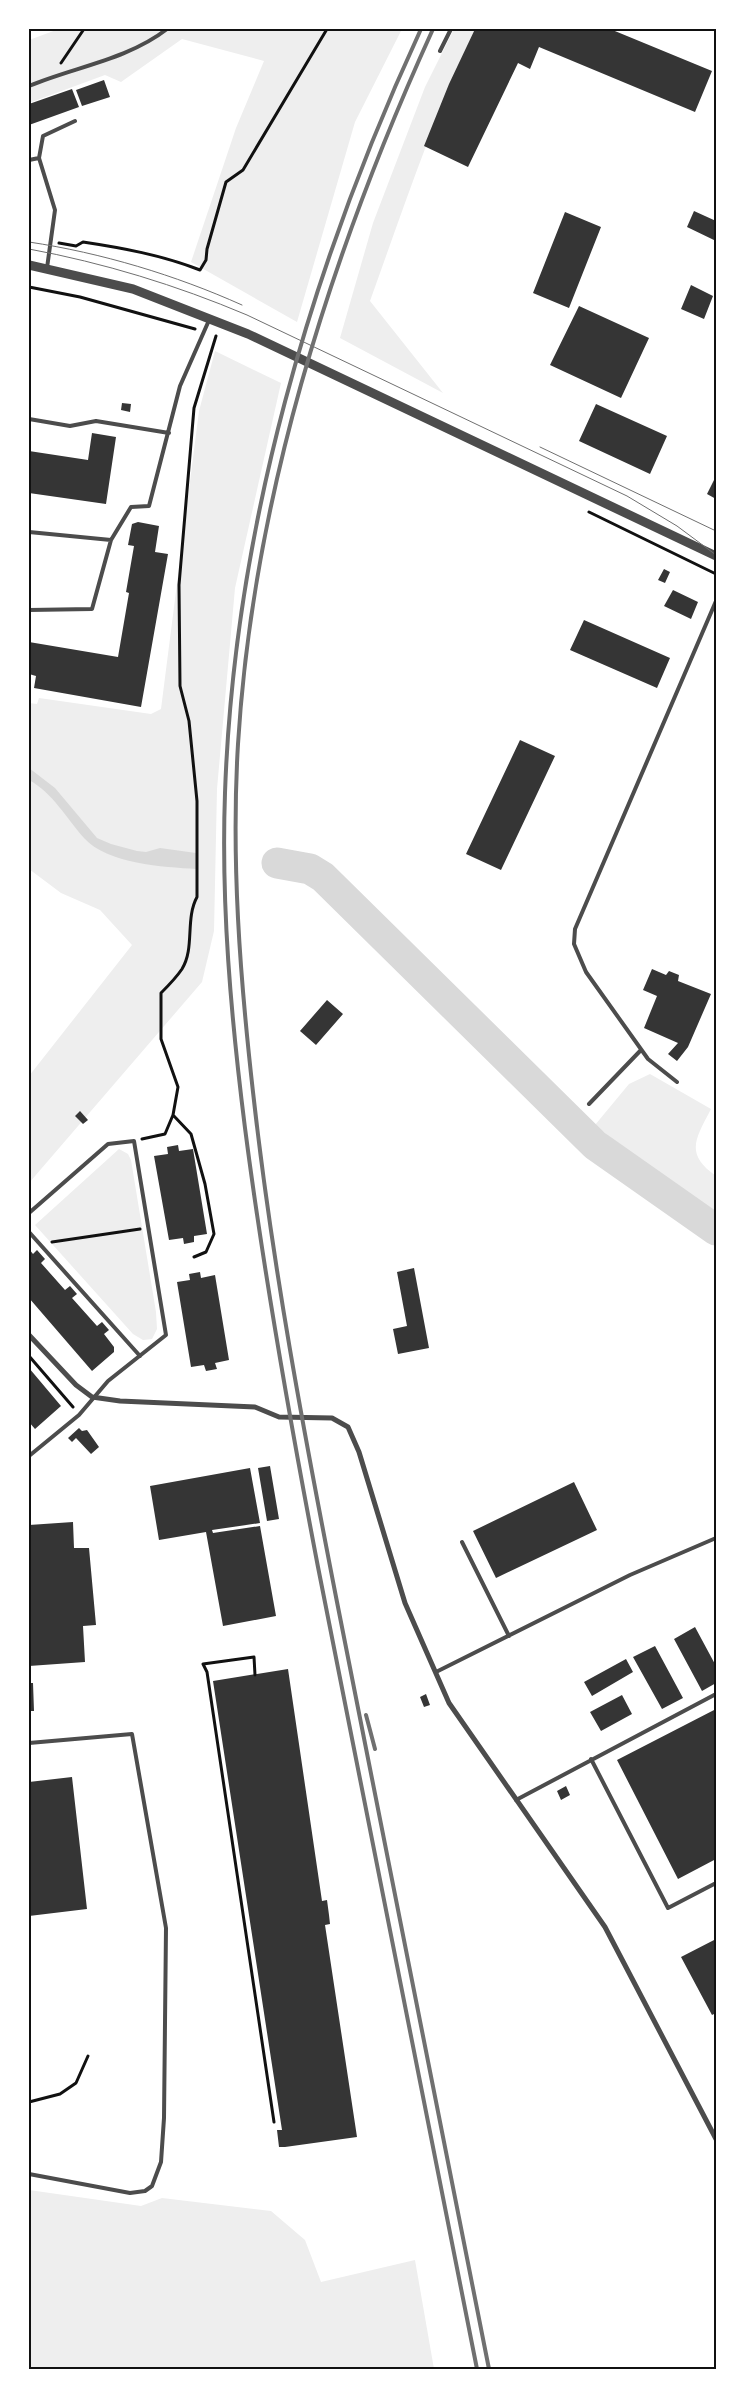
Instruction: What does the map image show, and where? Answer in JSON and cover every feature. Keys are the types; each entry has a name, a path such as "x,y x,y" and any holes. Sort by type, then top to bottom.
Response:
{"street":[{"path":"29,265 133,289 210,318 291,352 716,556"},
{"path":"29,1334 76,1385 92,1397 120,1401 255,1408 279,1417 332,1418 348,1427 360,1452 405,1603 449,1703 605,1927 716,2139"}],"lane":[{"path":"29,86 52,76 103,62 167,29"},
{"path":"440,51 451,29"},
{"path":"47,268 55,210 39,158 43,136 75,122"},
{"path":"29,160 39,158"},
{"path":"29,610 92,610 112,540 131,508 149,506 180,386 206,332 210,318"},
{"path":"29,418 70,426 96,421 169,433"},
{"path":"29,532 112,540"},
{"path":"677,1082 648,1059 586,972 574,944 575,928 716,601"},
{"path":"589,1104 641,1050"},
{"path":"29,1214 108,1144 134,1140 166,1334 92,1397 79,1414 29,1456"},
{"path":"29,1232 140,1356"},
{"path":"436,1672 630,1575 716,1538"},
{"path":"462,1542 509,1636"},
{"path":"516,1800 716,1694"},
{"path":"29,1743 132,1734 166,1928 164,2118 161,2162 152,2186 145,2190 130,2193 29,2174"},
{"path":"591,1759 668,1908 716,1883"}],"path":[{"path":"52,76 84,29"},
{"path":"51,241 76,246 82,242 129,250 168,258 200,270 206,260 207,249 226,182 243,170 327,29"},
{"path":"29,287 80,297 206,332 221,338"},
{"path":"134,1140 165,1134 173,1115 178,1087 161,1039 161,994 183,968 188,947 192,910 198,897 197,800 188,721 180,686 179,585 194,408 216,336"},
{"path":"585,510 716,574"},
{"path":"173,1115 192,1134 205,1184 214,1234 206,1252 194,1257"},
{"path":"49,1242 140,1229"},
{"path":"29,1356 79,1414"},
{"path":"255,1675 254,1657 203,1664 209,1682 274,2122"},
{"path":"29,2102 60,2094 76,2083 88,2056"}],"shaded area":[{"path":"59,29 402,29 355,122 297,322 191,262 236,128 264,61 182,39 121,82 105,75 29,103 29,40"},
{"path":"454,29 475,29 432,129 370,301 443,393 340,338 373,223 425,87"},
{"path":"215,351 281,383 235,588 217,789 214,931 202,982 29,1183 29,1076 132,945 100,910 61,893 29,869 29,703 37,704 39,698 151,714 161,709 199,411"},
{"path":"29,768 55,788 97,838 137,851 146,852 160,848 196,853 196,869 153,865 121,859 94,847 84,838 52,799 38,785 29,780"},
{"path":"650,1074 711,1109 698,1137 696,1153 706,1168 716,1176 716,1218 664,1181 595,1125 629,1084"},
{"path":"119,1149 128,1154 131,1160 156,1312 157,1329 152,1339 143,1340 133,1334 35,1225"},
{"path":"29,2190 141,2206 162,2198 271,2211 305,2240 321,2282 415,2260 434,2369 29,2369"}],"building":[{"path":"475,29 610,29 712,71 695,112 539,47 530,69 518,63 468,167 424,146 449,84"},
{"path":"104,80 110,97 82,106 76,90"},
{"path":"72,89 79,107 29,125 29,104"},
{"path":"694,211 716,221 716,241 687,227"},
{"path":"565,212 601,227 569,308 533,293"},
{"path":"691,285 713,296 704,319 681,309"},
{"path":"579,306 649,338 621,398 550,365"},
{"path":"122,403 131,404 130,412 121,410"},
{"path":"596,404 667,436 650,474 579,441"},
{"path":"92,433 116,437 106,504 29,493 29,451 88,460"},
{"path":"716,476 716,499 707,494"},
{"path":"138,522 159,526 155,552 168,554 141,707 34,688 36,676 29,674 29,642 118,657 129,593 126,592 134,546 128,545 132,524"},
{"path":"664,569 670,572 665,583 658,580"},
{"path":"673,590 698,602 691,619 664,606"},
{"path":"584,620 670,658 657,688 570,650"},
{"path":"520,740 555,756 501,870 466,854"},
{"path":"652,969 666,975 669,971 679,975 678,981 711,994 688,1047 677,1061 668,1054 678,1043 644,1028 657,996 643,990"},
{"path":"327,1000 343,1014 316,1045 300,1031"},
{"path":"80,1111 88,1120 83,1124 75,1116"},
{"path":"178,1145 179,1151 193,1149 207,1234 194,1236 194,1242 184,1244 183,1238 169,1240 154,1156 168,1154 167,1147"},
{"path":"29,1249 33,1254 37,1250 45,1259 41,1263 65,1290 70,1286 77,1294 72,1298 97,1326 102,1322 109,1330 104,1334 114,1347 114,1352 92,1371 29,1298"},
{"path":"414,1268 429,1348 398,1354 393,1329 407,1326 397,1272"},
{"path":"200,1272 201,1278 215,1275 229,1360 215,1363 217,1369 206,1371 204,1365 191,1367 177,1282 190,1280 189,1274"},
{"path":"29,1368 61,1406 35,1429 29,1422"},
{"path":"79,1428 82,1431 87,1430 99,1447 91,1454 76,1438 72,1442 68,1438"},
{"path":"270,1466 279,1519 267,1521 258,1468"},
{"path":"250,1468 260,1523 212,1530 213,1533 260,1526 276,1616 223,1626 206,1532 159,1540 150,1486"},
{"path":"574,1482 597,1530 496,1578 473,1531"},
{"path":"73,1522 74,1548 89,1548 96,1625 83,1626 85,1662 29,1666 29,1525"},
{"path":"695,1627 716,1666 716,1683 702,1691 674,1639"},
{"path":"655,1646 683,1698 662,1709 633,1657"},
{"path":"626,1659 633,1672 592,1696 584,1682"},
{"path":"288,1669 322,1901 327,1900 330,1924 325,1925 357,2137 279,2147 277,2130 282,2130 213,1681"},
{"path":"29,1683 33,1683 34,1711 29,1711"},
{"path":"426,1694 430,1705 424,1707 420,1697"},
{"path":"622,1695 632,1714 601,1731 590,1712"},
{"path":"716,1709 716,1859 678,1879 617,1760"},
{"path":"72,1777 87,1909 29,1916 29,1782"},
{"path":"566,1786 570,1795 561,1800 557,1791"},
{"path":"716,1939 716,2013 712,2015 681,1957"}],"waterway":[{"path":"277,863 310,869 323,877 595,1145 716,1230"}],"tram line":[{"path":"29,242 84,252 138,266 191,284 242,305"},
{"path":"29,249 85,261 140,276 194,294 247,315 627,496 677,526 716,555"},
{"path":"540,447 716,531"}],"railway":[{"path":"421,29 381,119 345,212 313,306 285,401 262,498 244,596 231,694 225,793 224,877 231,1003 240,1086 252,1183 278,1348 357,1768 477,2369"},
{"path":"433,29 396,114 330,289 303,378 279,468 260,560 247,652 238,744 236,875 244,1005 253,1092 279,1284 337,1602 489,2369"},
{"path":"366,1715 375,1749"}]}
